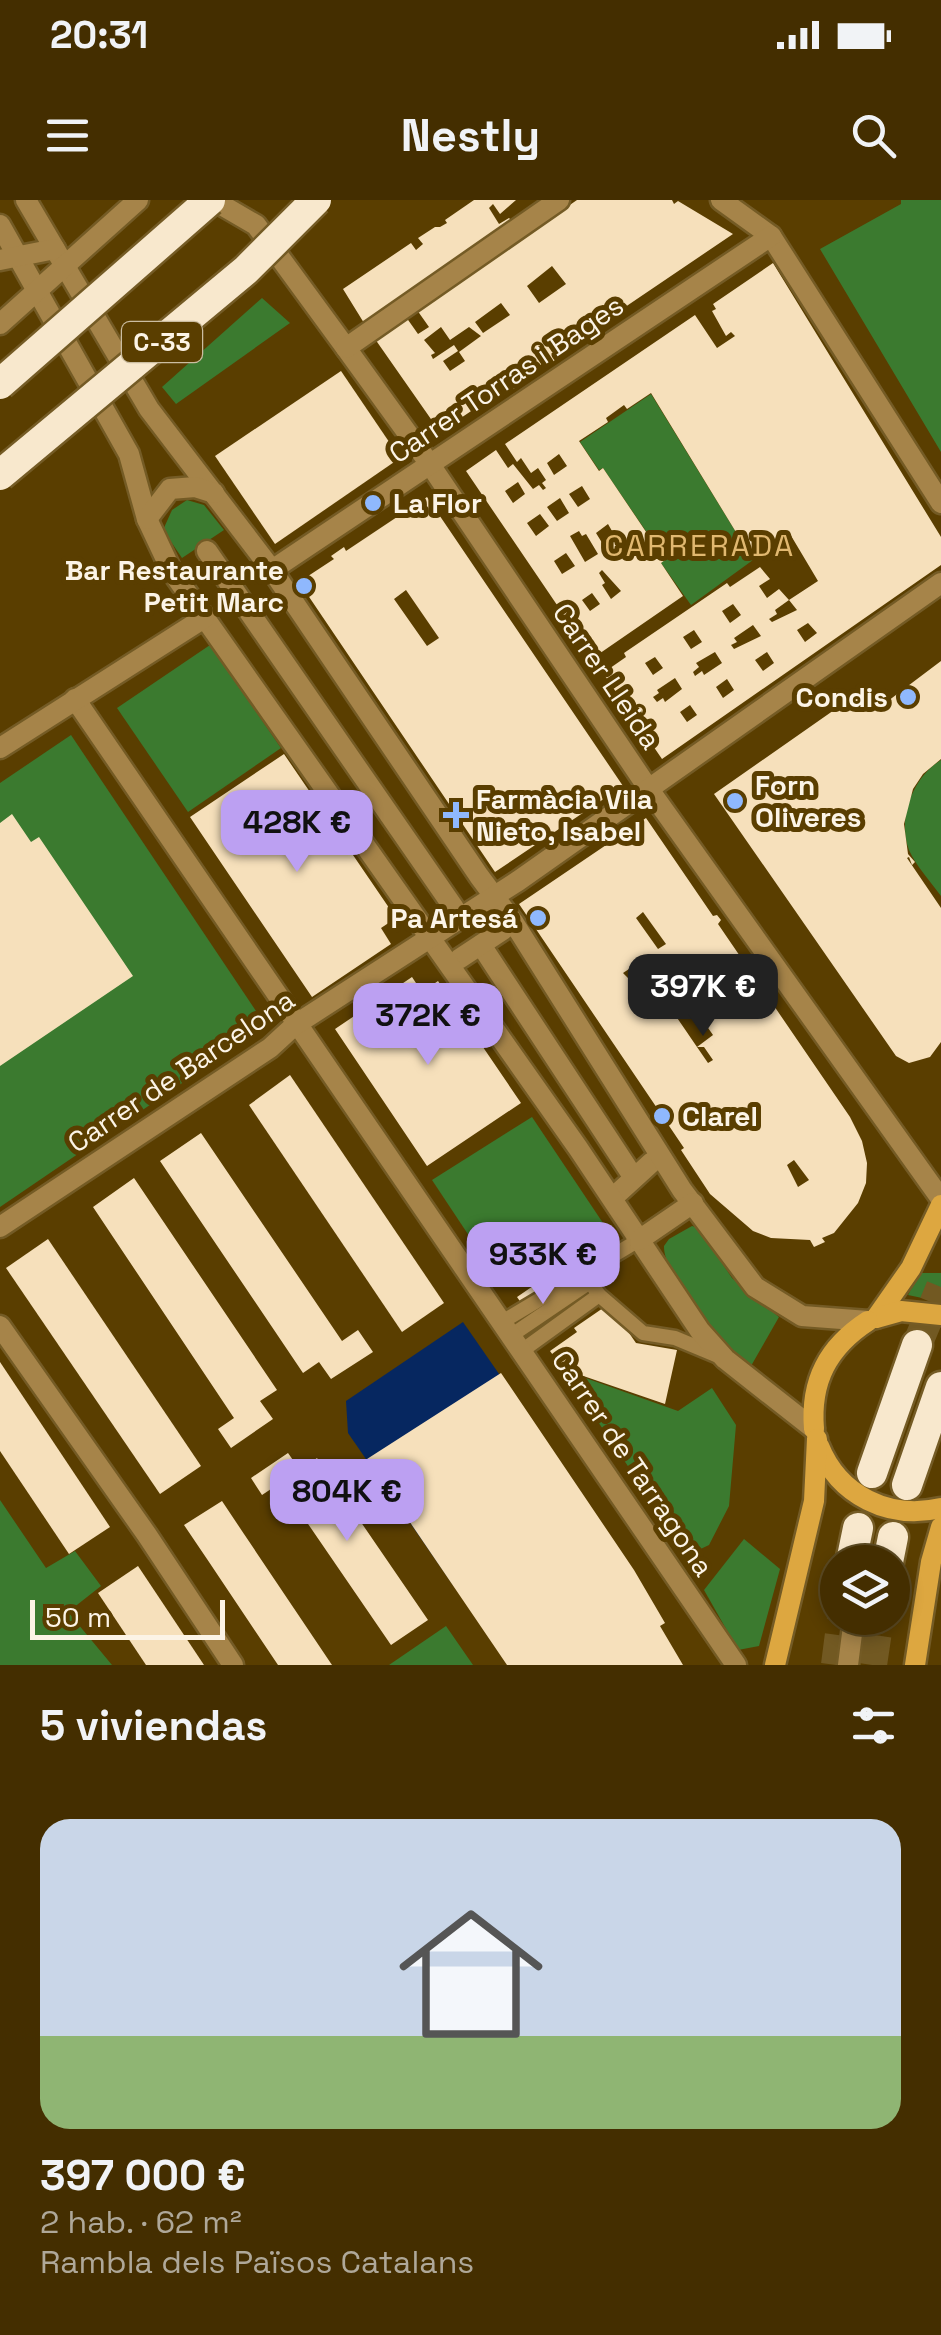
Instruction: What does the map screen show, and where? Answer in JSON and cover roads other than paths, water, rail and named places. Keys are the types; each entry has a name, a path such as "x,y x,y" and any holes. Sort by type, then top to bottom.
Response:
{"highway":[{"name":"C-33","path":"0,384 212,200"},
{"name":"C-33","path":"0,475 220,293 316,200"},
{"path":"872,1473 916,1345"},
{"path":"907,1486 941,1387"},
{"path":"854,1545 858,1528"}],"main road":[{"path":"872,1320 911,1268 941,1202"},
{"path":"774,1665 814,1501 815,1390 822,1369 848,1334 872,1320 901,1312 941,1314"},
{"path":"815,1434 832,1471 872,1504 907,1512 941,1508"},
{"path":"916,1665 932,1610 941,1526"}],"street":[{"path":"26,200 150,409 272,570 495,896 692,1203 754,1287 802,1316 872,1320"},
{"path":"0,324 37,290 61,258 138,200"},
{"name":"Carrer Lleida","path":"212,200 256,225 429,462 648,788 941,1202"},
{"path":"346,348 559,200"},
{"path":"721,200 771,236 941,503"},
{"path":"0,225 9,258 37,290 130,454 148,519 171,570 700,1331 725,1359 815,1434"},
{"name":"Carrer Torras i Bages","path":"272,570 771,236"},
{"path":"9,258 61,258"},
{"path":"148,519 170,489 196,487 214,494"},
{"path":"207,551 454,908"},
{"name":"Carrer de Barcelona","path":"0,1227 270,1048 296,1025 495,896 941,583"},
{"path":"0,748 204,618"},
{"name":"Carrer de Tarragona","path":"75,699 736,1665"},
{"path":"458,959 503,930"},
{"path":"480,945 634,1178"},
{"path":"618,1193 652,1162"},
{"path":"638,1240 692,1203"},
{"path":"0,1326 233,1665"},
{"path":"848,1665 852,1635"}],"lane":[{"path":"512,1336 594,1281 638,1240"},
{"path":"512,1336 594,1281"},
{"path":"594,1281 643,1333 675,1338 725,1359"}],"water":[{"path":"463,1322 574,1482 565,1511 453,1585 348,1433 346,1401"}],"tunnel":[{"path":"917,1345 941,1287"},
{"path":"836,1665 840,1635"},
{"path":"872,1665 876,1635"}],"place":[{"name":"La Flor","path":"373,503"},
{"name":"Bar Restaurante Petit Marc","path":"304,586"},
{"name":"Condis","path":"908,697"},
{"name":"Forn Oliveres","path":"735,801"},
{"name":"Farmàcia Vila Nieto, Isabel","path":"456,815"},
{"name":"Pa Artesá","path":"538,918"},
{"name":"Clarel","path":"662,1116"}],"district":[{"name":"CARRERADA","path":"700,545"}]}
